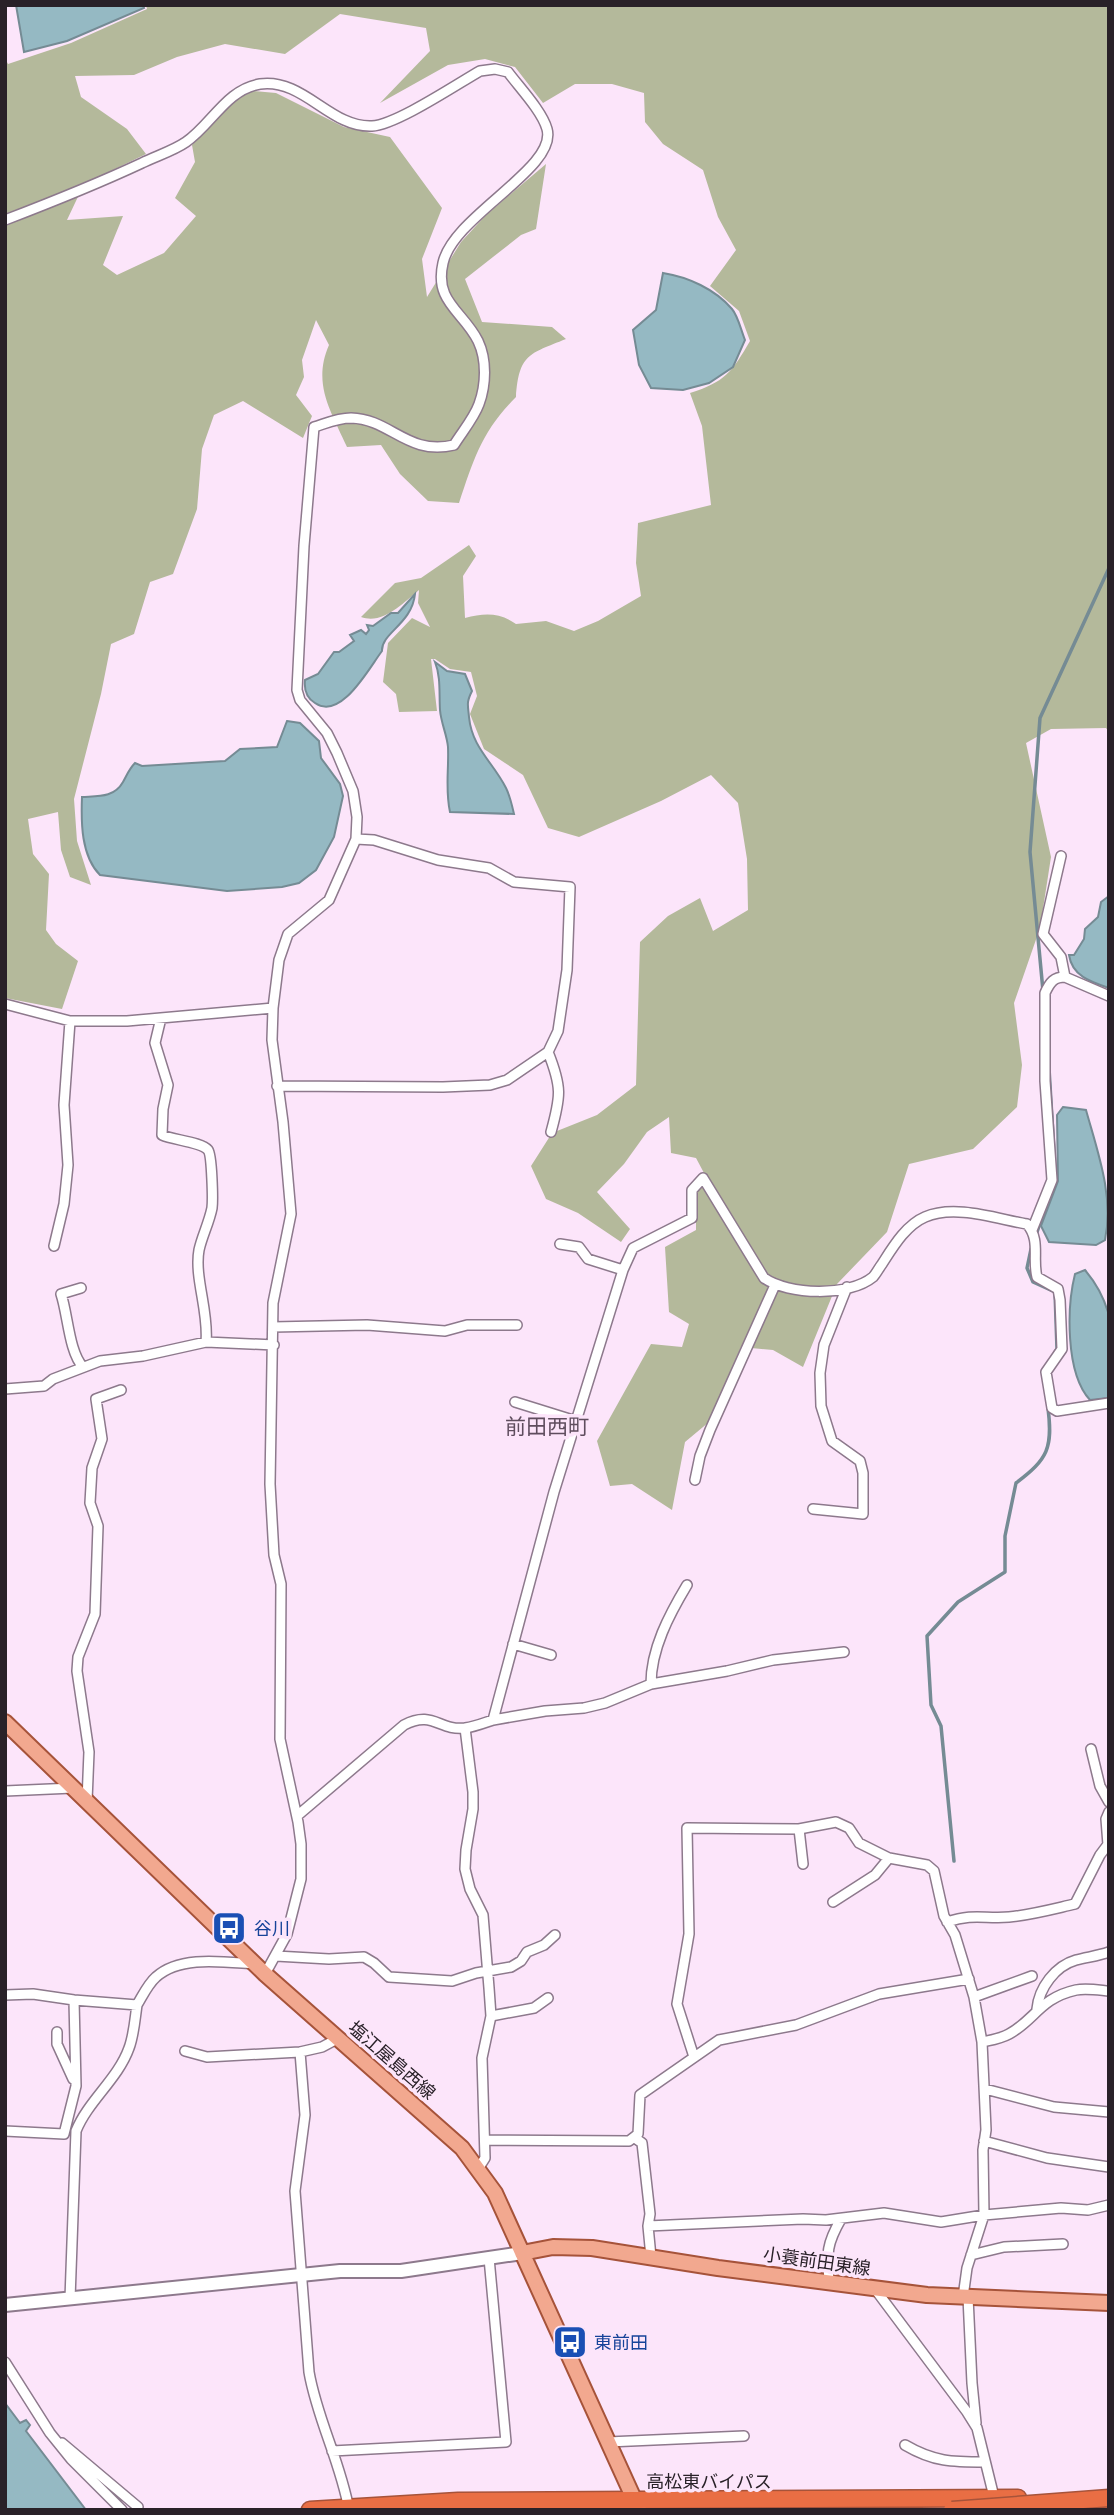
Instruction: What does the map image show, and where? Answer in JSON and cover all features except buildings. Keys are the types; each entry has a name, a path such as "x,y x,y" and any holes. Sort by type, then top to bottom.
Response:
{"highway":[{"name":"高松東バイパス","path":"310,2510 458,2501 637,2505 996,2504 1109,2498"},
{"path":"952,2510 1109,2498"},
{"path":"1027,2510 1109,2509"}],"main road":[{"name":"塩江屋島西線","path":"5,1722 265,1965 337,2039 462,2148 495,2193 637,2505"},
{"name":"小蓑前田東線","path":"522,2253 575,2246 875,2289 966,2297 1109,2304"}],"street":[{"path":"5,220 80,192 186,142 228,101 259,84 277,85 303,94 339,118 372,126 389,122 480,71 495,69 508,72 543,120 547,130 547,144 534,164 461,230 443,260 440,279 444,296 478,341 484,368 484,382 478,404 454,445 430,448 408,441 374,423 354,418 338,419 314,427 304,546 297,690 300,700 327,733 353,791 357,817 356,839 328,900 288,934 279,960 273,1007 272,1040 291,1214 273,1303 270,1484 274,1555 281,1584 280,1739 301,1844 301,1879 293,1913 265,1965"},
{"path":"277,1086 490,1085 507,1080 548,1052 558,1031 567,970 569,887 514,882 489,868 438,859 374,840 356,839"},
{"path":"1061,856 1043,934 1061,957 1065,976"},
{"path":"1109,996 1065,976 1057,977 1049,984 1045,993 1045,1081 1052,1180 1034,1238 1037,1277 1058,1289 1060,1300 1062,1349 1046,1372 1052,1408 1057,1411 1109,1403"},
{"path":"5,1004 70,1021 127,1021 273,1007"},
{"path":"161,1018 155,1044 168,1085 163,1109 162,1135 204,1147 210,1152 212,1162 212,1206 199,1252 207,1313 206,1342"},
{"path":"54,1246 64,1204 68,1165 64,1105 70,1021"},
{"path":"548,1052 560,1089 551,1132"},
{"path":"493,1720 554,1492 623,1270 633,1248 692,1218 692,1190 703,1178 764,1278 775,1285 814,1291 847,1287 873,1277 910,1226 926,1216 960,1213 1027,1224 1034,1238"},
{"path":"560,1244 579,1247 588,1259 623,1270"},
{"path":"695,1480 700,1456 710,1430 775,1285"},
{"path":"813,1509 863,1514 863,1473 860,1461 832,1441 821,1406 820,1373 824,1345 847,1287"},
{"path":"81,1288 61,1294 73,1354 83,1367"},
{"path":"273,1327 367,1325 445,1331 467,1325 517,1325"},
{"path":"5,1389 44,1386 53,1379 100,1361 143,1356 206,1342 274,1345"},
{"path":"87,1801 89,1752 77,1671 78,1657 95,1614 98,1526 90,1503 93,1468 102,1439 96,1399 121,1390"},
{"path":"515,1402 576,1421"},
{"path":"651,1684 651,1664 675,1605 687,1585"},
{"path":"513,1644 551,1655"},
{"path":"296,1816 414,1720 431,1719 450,1727 465,1728 545,1711 584,1708 605,1703 651,1684 773,1660 844,1652"},
{"path":"465,1728 473,1792 465,1869 470,1889 483,1915 491,2016 482,2058 485,2158 478,2169"},
{"path":"1091,1749 1100,1786 1109,1802"},
{"path":"5,1791 74,1788"},
{"path":"947,1922 966,1916 1018,1916 1075,1904 1108,1844 1108,1813"},
{"path":"692,2052 677,2004 689,1934 687,1828 799,1829 836,1822 849,1828 859,1843 889,1858 930,1868 944,1916 955,1935 969,1979 982,2042 985,2089 984,2215 971,2255 966,2297 977,2428 996,2504"},
{"path":"799,1829 803,1864"},
{"path":"833,1902 875,1875 889,1858"},
{"path":"76,2132 82,2116 102,2092 129,2048 137,2005 158,1975 181,1965 202,1961 265,1965 364,1957 374,1962 390,1977 452,1981 511,1966 521,1961 527,1952 544,1945 555,1935"},
{"path":"1037,2009 1038,1998 1044,1986 1060,1968 1075,1960 1109,1952"},
{"path":"974,1997 1032,1976"},
{"path":"485,2140 629,2141 638,2134 640,2095 692,2052 719,2040 796,2025 879,1994 969,1979"},
{"path":"982,2042 1007,2035 1020,2027 1037,2009 1062,1994 1079,1989 1109,1991"},
{"path":"5,1996 33,1994 137,2005"},
{"path":"491,2016 534,2008 548,1997"},
{"path":"5,2131 64,2134 76,2086 74,2000"},
{"path":"57,2032 57,2044 80,2094 76,2132 70,2299"},
{"path":"185,2051 207,2057 300,2052 322,2047 337,2039"},
{"path":"300,2052 305,2115 295,2191 311,2384 349,2508"},
{"path":"985,2089 1054,2107 1109,2112"},
{"path":"635,2138 642,2143 650,2214 648,2226 651,2257"},
{"path":"984,2141 1047,2158 1109,2167"},
{"path":"648,2226 841,2219 884,2213 941,2222 1061,2208 1088,2210 1109,2205"},
{"path":"829,2282 829,2240 841,2219"},
{"path":"971,2255 1004,2247 1063,2244"},
{"path":"5,2305 340,2271 401,2271 522,2253"},
{"path":"332,2451 506,2442 489,2258"},
{"path":"875,2289 977,2428"},
{"path":"6,2363 50,2433 71,2459 122,2510"},
{"path":"50,2433 138,2507"},
{"path":"608,2442 744,2436"},
{"path":"905,2445 926,2457 956,2462 985,2462"}],"shaded area":[{"path":"16,5 143,5 144,8 67,41 24,52"},
{"path":"146,5 1109,5 1109,732 1106,728 1051,729 1026,743 1051,857 1040,928 1014,1003 1022,1065 1017,1107 973,1149 909,1164 887,1232 837,1284 803,1367 773,1350 741,1347 709,1422 685,1442 672,1510 632,1484 610,1486 597,1441 651,1344 682,1347 689,1324 669,1312 665,1247 696,1230 696,1195 704,1173 696,1158 671,1153 669,1117 647,1132 624,1164 597,1192 630,1229 621,1242 578,1213 546,1199 531,1166 552,1133 597,1115 636,1085 640,942 668,916 700,898 713,931 748,910 747,859 738,803 711,775 661,801 579,837 548,828 523,775 484,749 470,714 477,696 471,672 450,669 431,659 437,711 399,712 396,694 383,682 388,643 412,618 430,627 418,603 419,590 385,615 369,619 361,617 395,583 421,578 469,545 476,556 463,576 465,618 491,615 504,617 516,624 546,621 574,631 598,621 641,596 636,563 638,523 711,505 702,426 690,393 712,385 726,375 750,341 739,311 710,286 736,250 718,217 703,170 663,144 645,122 644,93 612,84 575,84 543,103 515,67 485,59 448,65 380,103 430,51 426,28 340,14 285,54 225,44 177,57 134,75 75,76 81,97 127,129 146,154 84,184 67,220 123,216 103,265 117,275 164,253 196,216 175,198 195,162 192,145 232,100 253,91 276,93 344,127 390,137 442,208 422,259 427,297 461,242 486,215 546,164 536,229 521,235 465,279 482,322 552,327 566,339 543,348 523,364 516,397 504,409 480,446 459,503 428,501 400,474 381,445 347,447 330,409 323,385 322,372 329,345 316,320 302,360 304,377 296,395 312,416 303,438 243,401 214,415 202,449 197,509 173,574 150,582 134,634 111,644 74,799 77,841 91,885 70,877 61,850 58,812 28,819 33,854 49,874 46,930 56,944 78,961 62,1009 5,998 5,58 8,64 71,43 147,9"},
{"path":"663,273 691,281 709,290 725,302 738,319 745,340 733,367 709,383 683,390 651,388 639,365 633,330 656,310"},
{"path":"415,594 408,613 386,639 382,651 353,690 335,705 325,707 312,701 305,687 305,680 318,674 334,652 339,652 354,641 350,635 361,630 366,634 369,630 367,625 373,626 391,613 398,613"},
{"path":"435,662 447,671 465,674 472,691 468,707 474,738 506,788 514,814 450,812 447,788 448,747"},
{"path":"287,721 300,723 319,741 321,758 340,784 343,796 334,837 316,870 299,883 227,891 100,875 86,849 82,797 105,795 115,791 135,763 142,766 225,761 240,749 277,747"},
{"path":"1109,896 1109,988 1078,973 1069,955 1074,955 1084,939 1085,929 1098,917 1101,902"},
{"path":"1063,1107 1086,1110 1100,1158 1108,1207 1105,1240 1096,1245 1049,1242 1041,1226 1058,1181 1057,1115"},
{"path":"1085,1270 1099,1289 1108,1312 1108,1398 1090,1400 1076,1373 1070,1339 1072,1287 1075,1274"},
{"path":"5,2403 20,2423 26,2420 30,2425 26,2431 86,2510 5,2510"}],"waterway":[{"path":"1043,991 1030,852 1040,718 1109,568"},
{"path":"1049,1068 1055,1169"},
{"path":"1036,1235 1046,1206"},
{"path":"1031,1249 1027,1268 1033,1282 1055,1292 1055,1352"},
{"path":"954,1861 941,1726 931,1705 927,1636 958,1602 1005,1572 1005,1536 1016,1483 1035,1467 1046,1452 1050,1433 1048,1408"}],"place":[{"name":"谷川","path":"229,1928"},
{"name":"東前田","path":"570,2342"}],"district":[{"name":"前田西町","path":"547,1426"}]}
